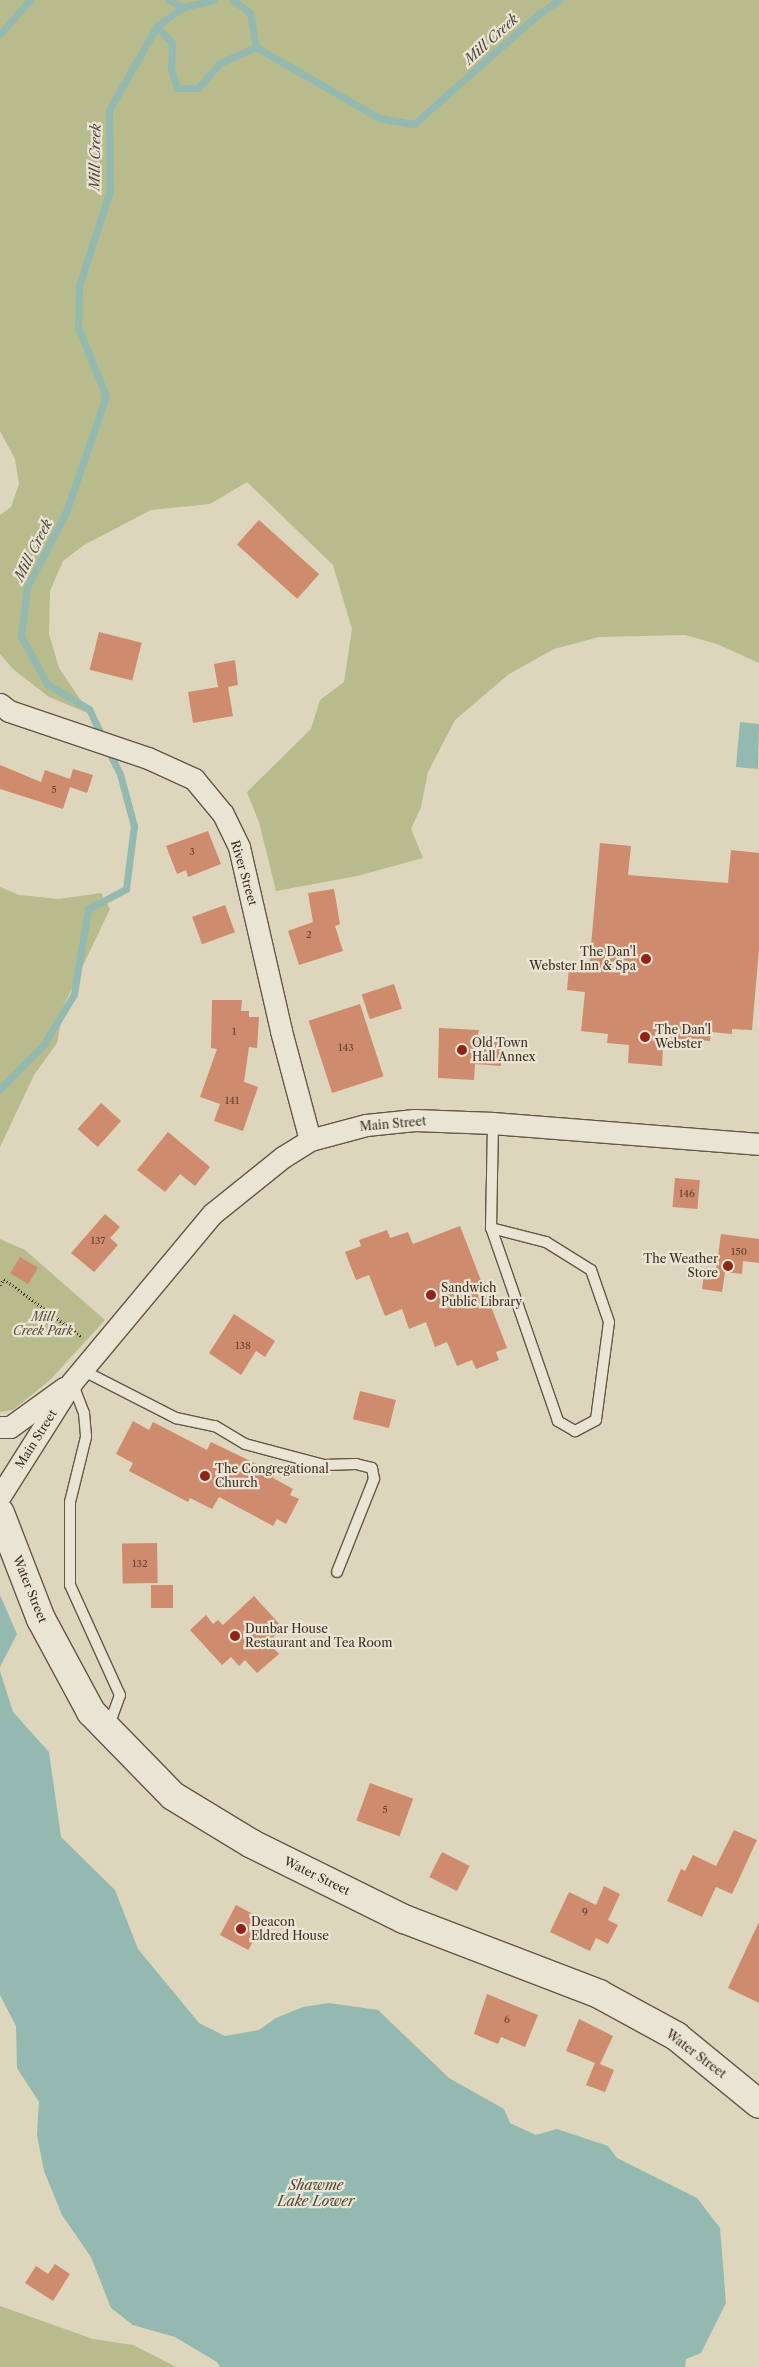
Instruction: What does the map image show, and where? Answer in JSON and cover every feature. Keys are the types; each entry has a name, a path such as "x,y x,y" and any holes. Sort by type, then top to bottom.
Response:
{"main road":[{"name":"Water Street","path":"0,1513 41,1619 92,1712 173,1796 252,1844 404,1919 599,1994 676,2036 759,2104"}],"street":[{"name":"River Street","path":"3,709 124,750 194,779 223,814 239,847 281,1031 310,1140"},
{"name":"Main Street","path":"0,1496 77,1376 212,1214 283,1157 310,1140 366,1125 405,1121 493,1123 759,1144"},
{"name":"Main Street","path":"0,1427 10,1427 77,1376"}],"lane":[{"path":"491,1228 546,1242 591,1270 609,1322 596,1420 575,1431 558,1421 491,1228 493,1123"},
{"path":"77,1376 176,1418 215,1426 245,1444 324,1465 356,1464 372,1468 374,1479 337,1572"},
{"path":"77,1376 84,1413 86,1437 70,1502 70,1585 120,1695 108,1729"}],"path":[{"path":"0,1285 4,1280 99,1350"}],"green space":[{"path":"0,0 759,0 759,663 717,644 685,635 599,637 554,649 509,674 455,720 428,772 421,807 411,829 423,858 357,876 276,891 259,822 247,792 311,729 320,700 344,682 352,629 333,565 247,482 210,504 151,510 84,545 63,561 50,591 49,634 59,668 90,714 49,697 13,669 0,654 0,515 11,507 19,484 15,459 0,431"},
{"path":"0,887 19,895 59,899 101,893 110,909 64,1005 57,1043 34,1075 0,1147"},
{"name":"Mill Creek Park","path":"0,1239 25,1250 105,1320 50,1380 13,1410 0,1412"},
{"path":"0,2306 93,2339 133,2345 176,2367 0,2367"}],"water":[{"path":"740,722 759,724 758,769 736,767"},
{"path":"0,1595 17,1634 0,1667"},
{"name":"Shawme Lake Lower","path":"0,1671 13,1712 49,1752 61,1837 115,1890 138,1949 199,2023 225,2036 259,2030 276,2018 303,2007 329,2003 378,2010 449,2078 504,2109 510,2123 536,2135 557,2129 608,2146 617,2158 697,2198 720,2228 726,2303 701,2353 686,2359 685,2367 220,2367 217,2362 175,2337 133,2325 111,2308 91,2257 62,2215 44,2171 37,2135 39,2102 17,2068 16,2026 0,1995"}],"building":[{"path":"259,520 319,574 297,599 237,545"},
{"path":"99,632 142,643 132,680 90,670"},
{"path":"235,660 238,685 228,687 233,716 193,723 188,692 218,687 214,664"},
{"path":"0,765 41,782 45,770 70,779 73,769 93,775 87,793 70,787 63,809 0,789"},
{"path":"208,831 221,864 188,877 186,870 177,874 166,846"},
{"name":"The Dan'l Webster Inn & Spa","path":"600,843 631,846 628,875 728,883 731,850 759,853 759,950 752,1030 732,1029 732,1034 711,1032 710,1041 679,1039 678,1050 663,1048 662,1066 628,1063 629,1045 607,1043 608,1034 581,1031 585,992 567,990 569,968 589,969"},
{"path":"334,889 340,924 335,926 343,951 299,965 288,931 313,922 308,893"},
{"path":"225,905 235,932 202,944 192,917"},
{"path":"394,984 402,1009 370,1019 362,995"},
{"path":"212,1000 242,1000 241,1011 249,1011 249,1017 259,1017 257,1048 249,1047 244,1082 258,1087 243,1131 214,1121 220,1104 200,1097 217,1049 211,1048"},
{"path":"360,1004 383,1076 332,1093 309,1021"},
{"name":"Old Town Hall Annex","path":"439,1028 479,1030 478,1035 502,1036 501,1066 475,1064 474,1080 438,1078"},
{"path":"101,1103 121,1121 98,1147 78,1129"},
{"path":"168,1132 210,1167 195,1186 180,1174 165,1192 137,1170"},
{"path":"675,1178 700,1180 697,1209 672,1207"},
{"path":"105,1214 120,1227 110,1238 118,1245 94,1272 71,1253"},
{"name":"Sandwich Public Library","path":"460,1226 507,1348 496,1352 499,1360 476,1369 472,1360 457,1366 447,1342 435,1347 426,1322 409,1329 402,1309 385,1316 369,1275 356,1280 345,1252 361,1246 359,1240 387,1230 390,1238 408,1232 413,1244"},
{"path":"721,1234 759,1239 759,1263 743,1261 742,1274 725,1272 722,1292 702,1289 705,1268 716,1270"},
{"path":"20,1257 38,1268 28,1284 10,1273"},
{"path":"234,1314 275,1341 265,1357 256,1351 241,1375 209,1353"},
{"path":"360,1391 396,1400 389,1428 353,1419"},
{"name":"The Congregational Church","path":"133,1421 149,1430 153,1422 207,1450 211,1442 275,1473 273,1478 293,1489 290,1495 299,1499 286,1524 277,1519 273,1526 219,1497 212,1509 190,1498 188,1502 129,1471 133,1463 116,1454"},
{"path":"157,1543 158,1583 123,1584 122,1544"},
{"path":"151,1585 173,1585 173,1608 151,1608"},
{"name":"Dunbar House Restaurant and Tea Room","path":"254,1596 283,1628 268,1642 279,1654 257,1673 245,1660 239,1666 231,1657 222,1665 190,1630 206,1615 213,1624 218,1620 223,1625"},
{"path":"370,1783 413,1799 400,1836 356,1821"},
{"path":"734,1830 757,1840 732,1894 716,1887 702,1917 667,1901 681,1869 685,1871 693,1855 716,1866"},
{"path":"442,1852 470,1866 457,1891 429,1877"},
{"path":"604,1886 620,1894 608,1920 618,1925 608,1944 596,1938 590,1951 550,1932 569,1892 596,1905"},
{"name":"Deacon Eldred House","path":"236,1905 264,1920 248,1950 220,1935"},
{"path":"759,1922 759,2003 728,1988"},
{"path":"487,1994 538,2015 525,2047 501,2037 498,2044 474,2034"},
{"path":"579,2019 613,2036 600,2064 614,2070 605,2092 586,2085 595,2063 566,2051"},
{"path":"55,2264 70,2274 53,2301 25,2283 36,2266 48,2274"}],"waterway":[{"path":"0,34 30,0"},
{"path":"169,0 183,7"},
{"name":"Mill Creek","path":"103,738 89,709 47,684 21,636 27,587 66,512 106,396 78,327 79,286 110,190 109,110 157,26 183,7 213,0"},
{"name":"Mill Creek","path":"233,0 250,13 256,47 379,118 414,124 537,15 559,0"},
{"path":"157,26 172,43 171,69 177,88 198,88 220,63 256,47"},
{"name":"Mill Creek","path":"0,1089 44,1044 74,994 88,909 126,889 134,826 120,774 108,750"}],"place":[{"name":"The Dan'l Webster Inn & Spa","path":"646,959"},
{"name":"The Dan'l Webster","path":"645,1037"},
{"name":"Old Town Hall Annex","path":"462,1050"},
{"name":"The Weather Store","path":"728,1266"},
{"name":"Sandwich Public Library","path":"431,1295"},
{"name":"The Congregational Church","path":"205,1476"},
{"name":"Dunbar House Restaurant and Tea Room","path":"235,1636"},
{"name":"Deacon Eldred House","path":"241,1929"}]}
